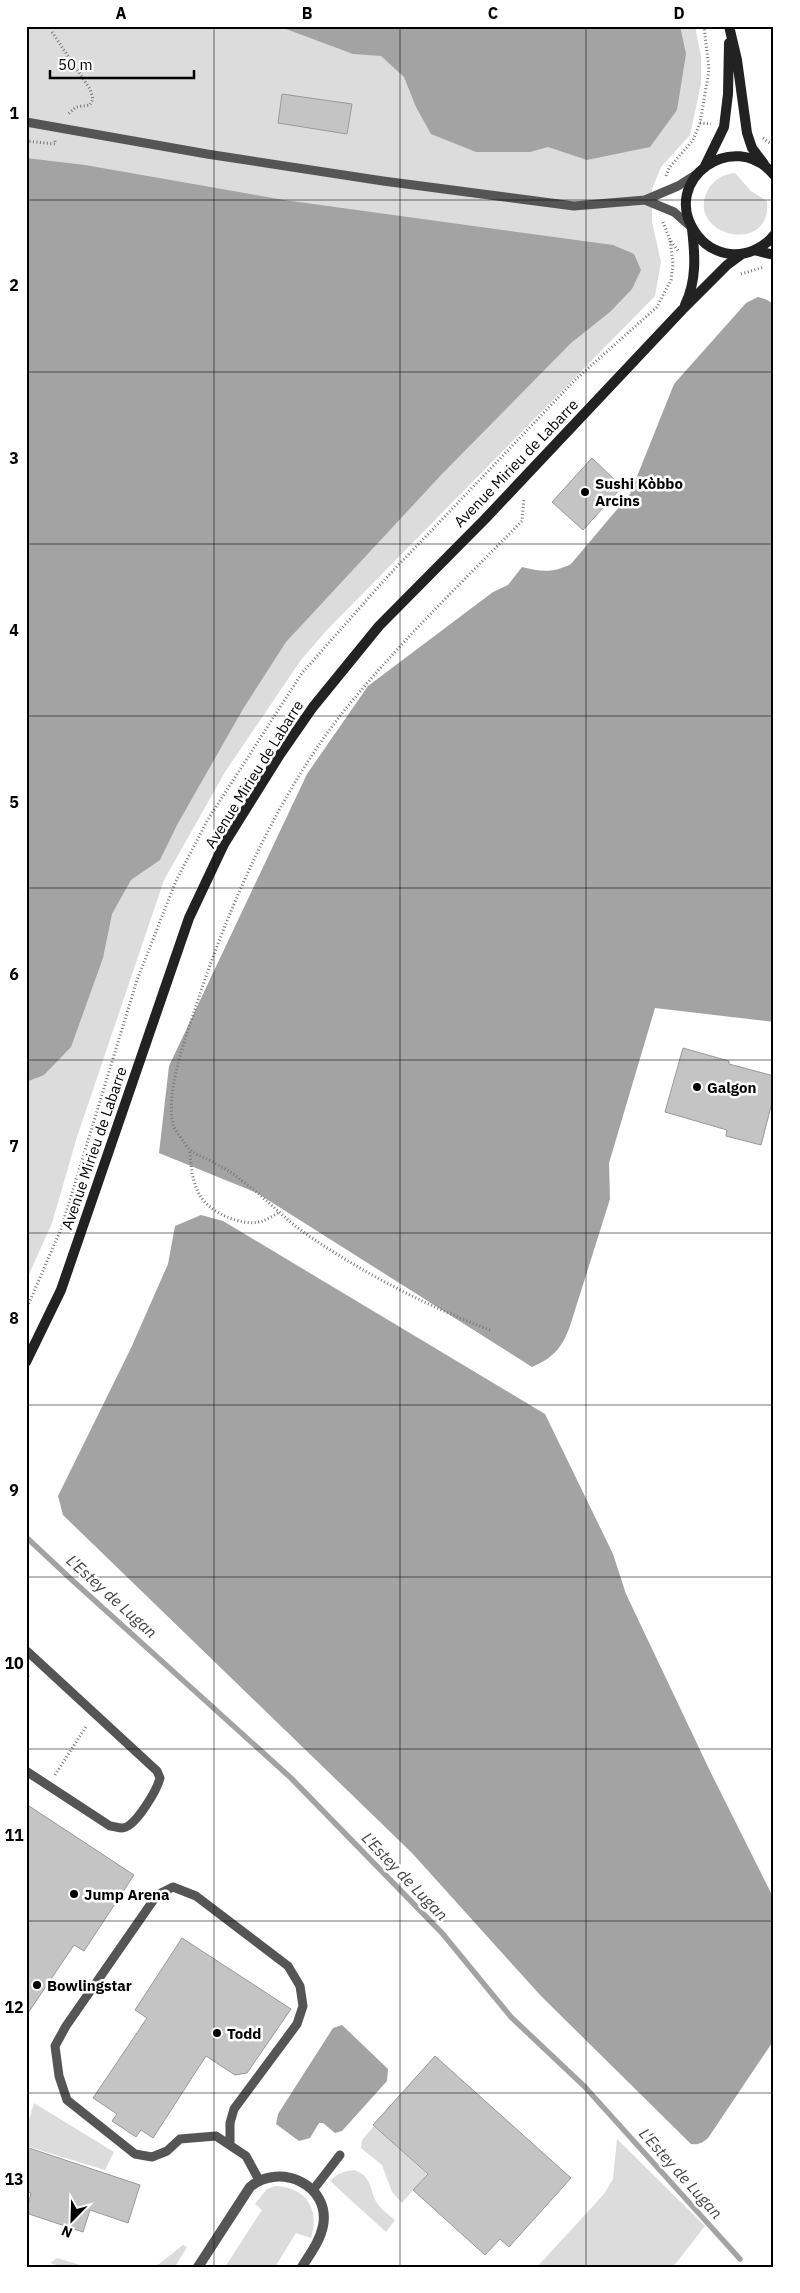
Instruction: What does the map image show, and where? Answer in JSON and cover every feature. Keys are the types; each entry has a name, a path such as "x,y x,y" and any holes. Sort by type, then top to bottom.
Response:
{"main road":[{"path":"729,26 737,60 747,133 752,148 774,175"},
{"path":"701,170 716,148 724,127 728,94 729,26"},
{"path":"701,170 724,157 734,156 745,157 764,165"},
{"name":"Avenue Mirieu de Labarre","path":"682,310 689,296 695,256 687,199 691,183 701,170"},
{"path":"691,227 707,245 724,252 742,254 763,245 774,235"},
{"path":"754,250 774,255"},
{"name":"Avenue Mirieu de Labarre","path":"26,1362 61,1290 189,918 224,844 274,764 313,707 379,626 485,519 682,310 727,265 742,254"}],"street":[{"path":"198,2267 244,2196 259,2180 274,2175 291,2177 313,2190 319,2197 324,2210 324,2225 318,2242 302,2267"}],"lane":[{"path":"26,122 236,158 549,204 600,206 645,200 678,186 701,170"},
{"path":"645,200 674,212 691,227"},
{"path":"26,1771 110,1826 122,1828 131,1825 148,1801 160,1778 157,1771 27,1652"},
{"path":"230,2145 230,2123 234,2109 298,2024 303,2006 300,1986 288,1966 196,1896 173,1887 157,1896 66,2026 55,2046 59,2076 66,2100 135,2154 152,2157 167,2151 180,2139 216,2136 246,2156 259,2180"},
{"path":"313,2190 340,2154"}],"path":[{"path":"700,123 709,70 704,26"},
{"path":"52,32 90,89 93,99 90,105 76,108 68,114 59,127"},
{"path":"26,1310 61,1229 137,980 176,881 207,821 302,673 388,576 575,380 657,307 666,293 671,280 673,264 670,240"},
{"path":"280,1212 262,1222 235,1220 214,1211 199,1194 192,1174 190,1152 174,1128 172,1090 204,981 220,939 269,829 317,748 348,706 421,624 522,521 524,497"},
{"path":"190,1152 216,1163 243,1181 307,1235 377,1278 460,1318 490,1330"},
{"path":"48,1786 95,1714"}],"shaded area":[{"path":"26,26 695,26 701,56 701,84 690,135 661,167 652,189 652,222 661,262 655,296 326,631 301,660 225,772 164,880 77,1137 52,1223 26,1281"},
{"path":"278,26 680,26 686,54 677,110 650,147 587,160 548,147 530,152 476,152 431,134 416,107 404,77 381,56 353,54"},
{"path":"26,158 85,165 284,200 613,245 634,254 641,270 632,289 610,312 571,343 442,474 286,642 243,709 177,825 160,860 131,880 112,914 103,958 71,1047 44,1075 26,1082"},
{"path":"735,173 751,191 767,201 765,219 757,230 744,234 730,234 717,228 707,218 704,204 709,188 714,182 727,174"},
{"path":"758,297 774,304 774,1022 655,1008 609,1163 610,1199 570,1326 564,1340 556,1351 546,1360 532,1367 257,1193 159,1153 169,1066 307,774 368,686 493,592 508,585 522,567 547,571 571,564 630,494 674,384 746,303"},
{"path":"201,1215 223,1221 545,1414 613,1554 626,1594 710,1771 774,1899 774,2040 708,2138 702,2142 691,2144 541,1996 412,1853 63,1515 58,1496 131,1348 168,1264 175,1226"},
{"path":"342,2025 388,2069 387,2081 342,2131 335,2133 323,2123 319,2123 310,2138 299,2141 276,2124 278,2114 333,2028"},
{"path":"34,2103 114,2152 105,2170 26,2146 26,2129"},
{"path":"374,2126 427,2174 402,2203 392,2192 382,2165 361,2148 362,2140"},
{"path":"617,2139 705,2226 673,2267 537,2267 604,2194 613,2179"},
{"path":"355,2170 368,2180 377,2203 395,2220 386,2232 330,2181 341,2173"},
{"path":"275,2186 295,2190 308,2202 314,2218 311,2238 296,2233 275,2267 225,2267 262,2210 255,2204 267,2189"},
{"path":"183,2245 187,2247 175,2267 150,2267 159,2264"},
{"path":"57,2258 87,2267 63,2267 50,2263"}],"building":[{"path":"282,94 352,104 347,134 278,123"},
{"path":"592,458 622,487 583,530 552,502"},
{"path":"683,1048 729,1061 729,1064 774,1076 774,1095 761,1145 726,1136 727,1130 665,1112"},
{"name":"Jump Arena","path":"26,1804 134,1875 84,1951 74,1945 26,2016"},
{"name":"Todd","path":"182,1938 291,2009 247,2073 235,2075 206,2056 153,2138 141,2130 136,2137 112,2121 117,2114 93,2098 147,2018 135,2010"},
{"path":"435,2056 571,2178 509,2247 500,2239 485,2255 413,2190 428,2174 373,2125"},
{"path":"26,2147 140,2185 128,2223 90,2210 83,2232 26,2213 31,2193 26,2191"}],"waterway":[{"name":"L'Estey de Lugan","path":"26,1537 291,1778 442,1933 511,2017 585,2087 740,2259"}],"place":[{"name":"Sushi Kòbbo Arcins","path":"585,492"},
{"name":"Galgon","path":"697,1087"},
{"name":"Jump Arena","path":"74,1894"},
{"name":"Bowlingstar","path":"37,1985"},
{"name":"Todd","path":"217,2033"}]}
